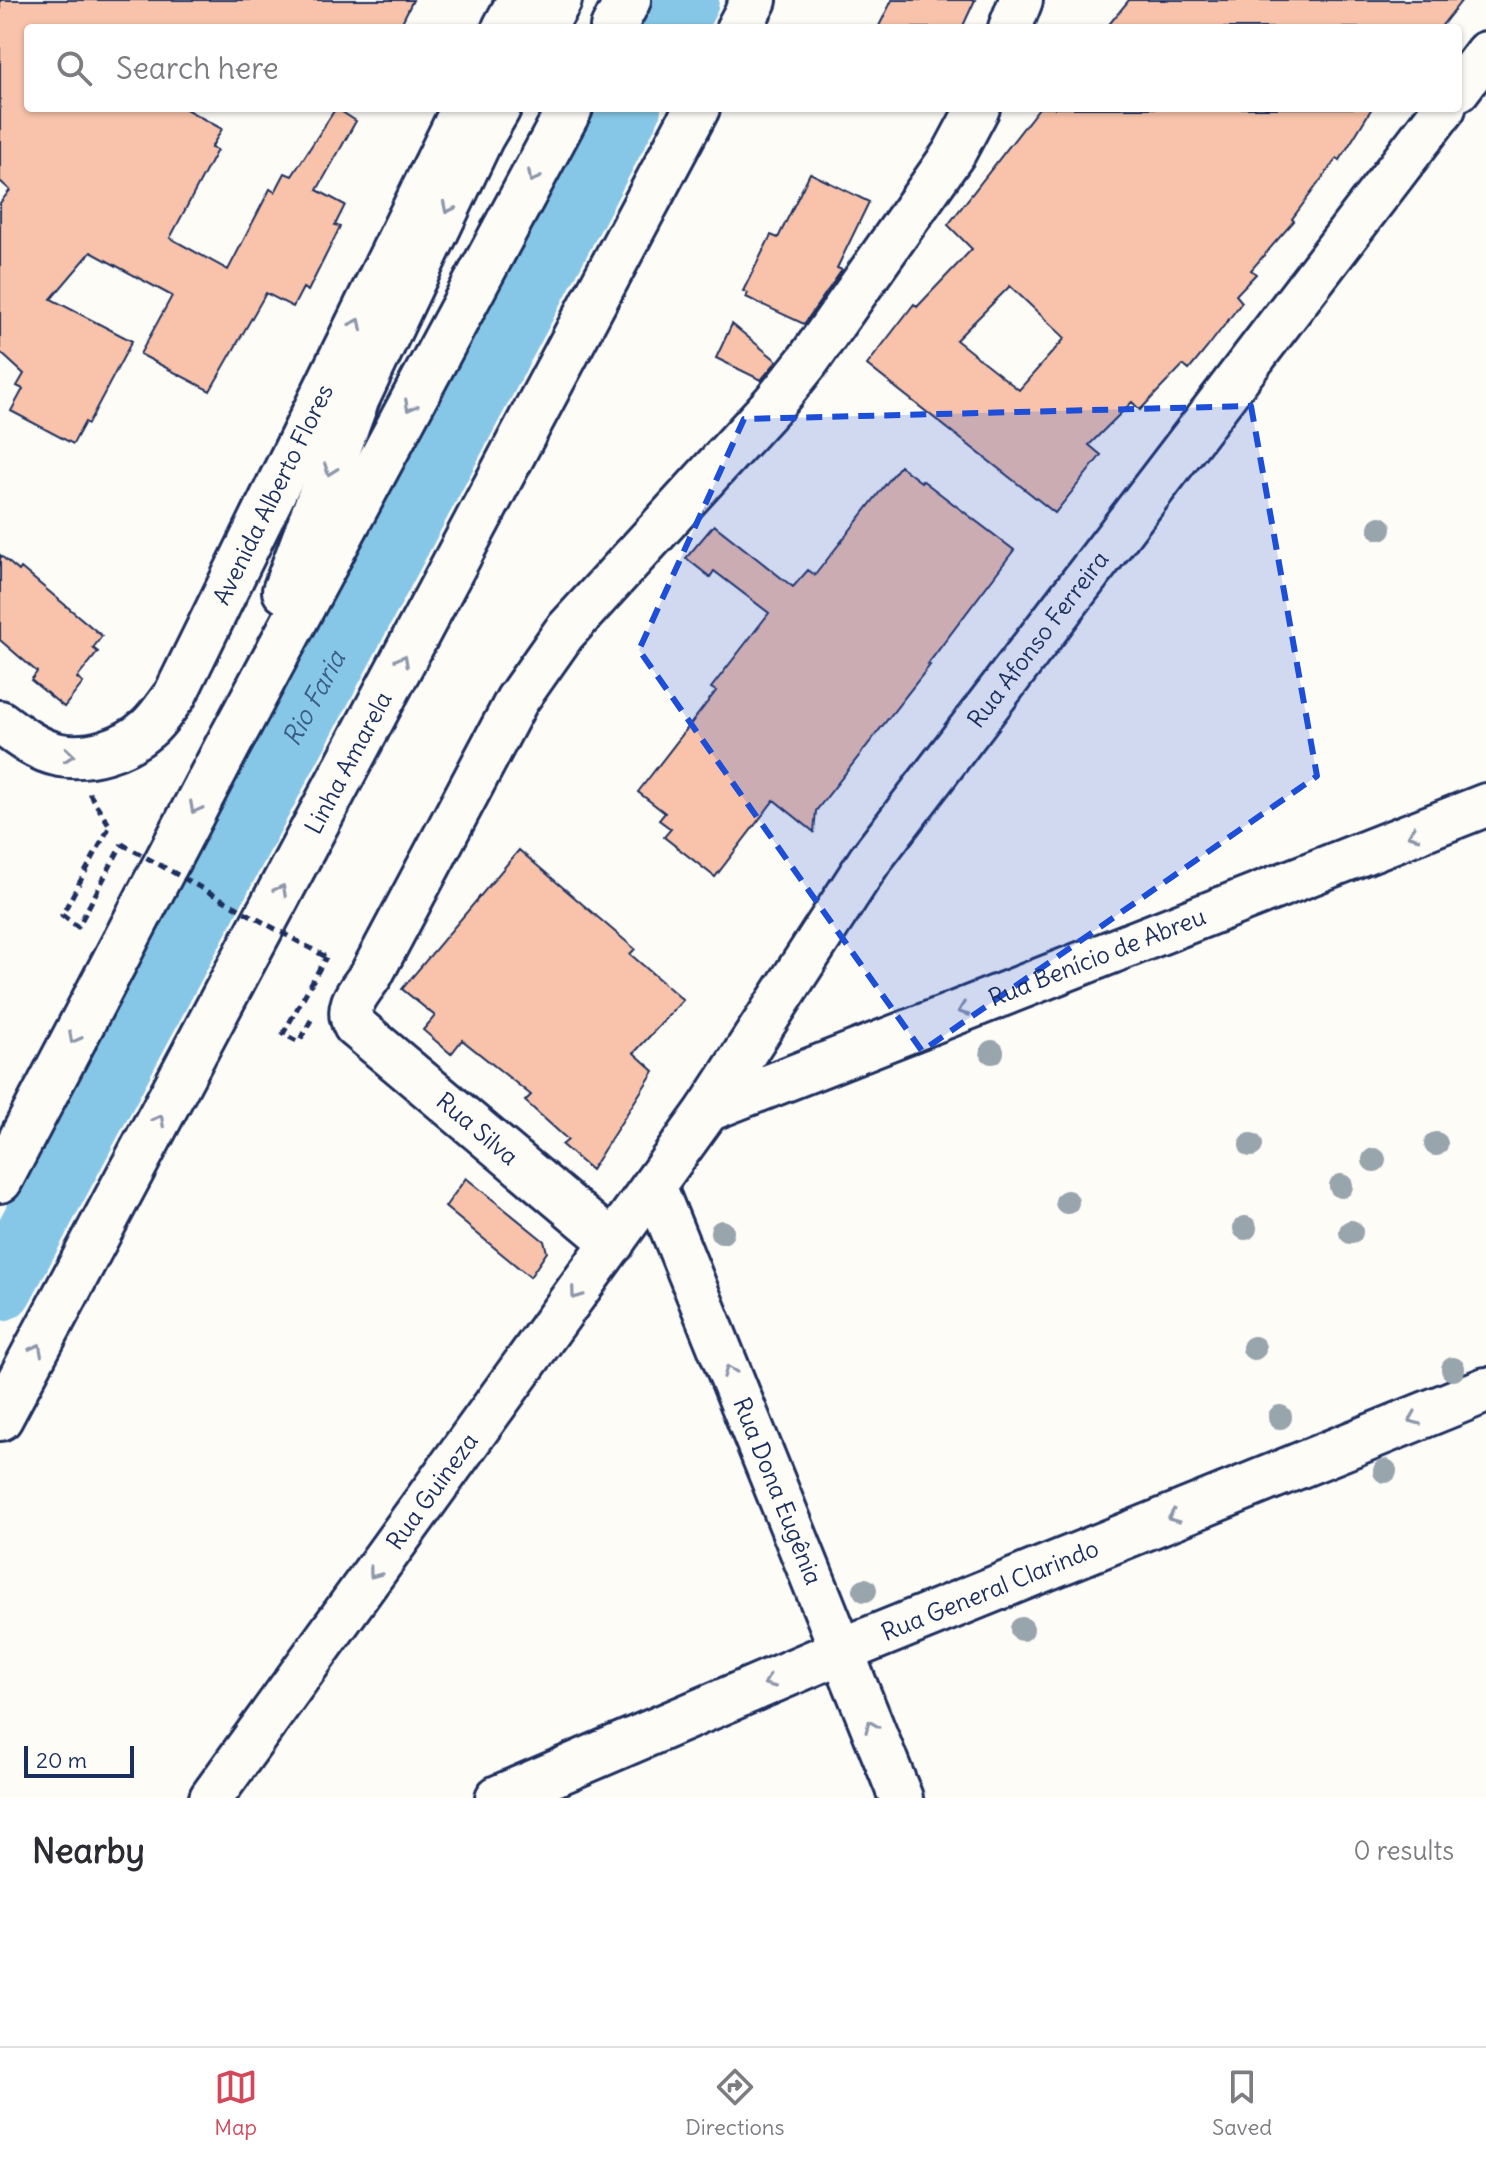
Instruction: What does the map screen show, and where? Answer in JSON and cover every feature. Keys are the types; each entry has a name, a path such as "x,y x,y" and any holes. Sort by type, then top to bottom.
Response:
{"main road":[{"path":"545,24 559,0"},
{"path":"615,24 628,0"},
{"path":"741,24 754,0"},
{"path":"0,1180 227,747 568,112"},
{"name":"Linha Amarela","path":"0,1418 695,112"},
{"path":"227,747 357,398 481,118"},
{"name":"Rua General Clarindo","path":"498,1798 841,1651 1486,1390"}],"street":[{"path":"506,24 519,0"},
{"path":"1012,24 1021,0"},
{"path":"1462,85 1486,53"},
{"name":"Rua Silva","path":"613,1243 355,1026 350,1010 352,1002 371,975 517,700 564,633 774,403 807,362 954,153 976,112"},
{"name":"Rua Afonso Ferreira","path":"654,1185 708,1110 870,860 1441,112"},
{"name":"Avenida Alberto Flores","path":"0,722 23,739 58,755 89,756 121,746 149,728 175,695 481,118"},
{"name":"Rua Benício de Abreu","path":"708,1110 1486,805"},
{"name":"Rua Guineza","path":"211,1798 654,1185"},
{"name":"Rua Dona Eugênia","path":"654,1185 901,1798"}],"path":[{"path":"89,756 88,793 110,826 62,915 78,927 122,844 326,957"}],"highlighted area":[{"path":"1251,406 1317,776 922,1051 639,650 744,419"}],"building":[{"path":"0,0 413,0 401,24 24,24 24,112 191,112 222,129 211,148 217,150 170,238 228,270 270,189 275,192 285,173 292,176 333,112 342,112 356,121 317,190 345,205 335,225 340,227 308,291 303,288 293,307 266,293 210,391 140,354 172,296 91,252 51,299 132,341 88,424 85,422 73,444 11,411 23,389 17,386 24,374 0,352 0,203 10,190 0,181"},
{"path":"892,0 975,0 964,24 880,24"},
{"path":"1129,0 1462,0 1443,24 1109,24"},
{"path":"1036,112 1370,112 1340,160 1337,158 1292,219 1294,221 1251,270 1256,274 1236,295 1242,302 1207,348 1189,370 1183,365 1140,410 1132,402 1089,445 1101,455 1055,513 867,365 914,304 917,307 972,249 948,225","holes":["1010,286 1065,338 1019,390 956,340"]},
{"path":"810,173 869,202 837,268 842,270 804,324 746,297 748,293 743,291 771,235 778,238"},
{"path":"732,324 777,361 761,380 716,358"},
{"path":"900,466 1014,550 930,665 816,811 814,832 774,800 715,877 664,837 671,829 659,820 665,813 638,792 716,691 711,688 769,613 714,571 710,577 686,558 714,525 793,587 808,570 815,575"},
{"path":"0,555 19,571 21,568 102,636 93,648 98,652 77,678 83,683 64,707 31,680 37,672 0,640"},
{"path":"519,850 635,949 630,954 683,1000 634,1053 654,1071 591,1170 562,1145 568,1140 525,1101 531,1095 462,1040 451,1054 423,1030 435,1016 402,989"},
{"path":"466,1178 544,1241 547,1252 530,1277 445,1207"}],"waterway":[{"name":"Rio Faria","path":"673,24 686,0"},
{"name":"Rio Faria","path":"0,1288 626,112"}]}
